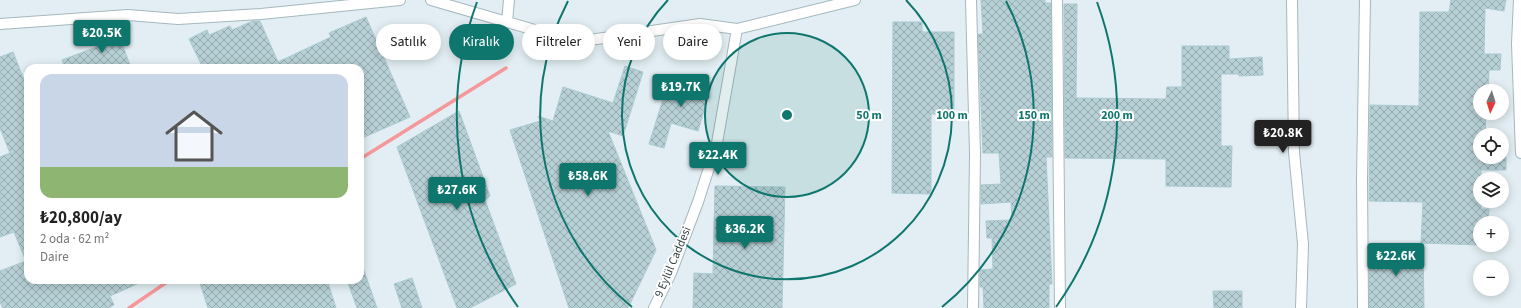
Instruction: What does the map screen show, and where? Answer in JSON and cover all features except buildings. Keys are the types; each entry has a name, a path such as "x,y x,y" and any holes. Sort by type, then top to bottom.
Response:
{"street":[{"path":"0,24 128,15 178,19 261,14 400,0"},
{"path":"430,0 576,42 700,24 736,29 855,0"},
{"path":"507,22 509,0"},
{"path":"971,0 975,154 973,308"},
{"path":"1057,0 1060,308"},
{"path":"1292,0 1294,152 1303,244 1301,308"},
{"path":"1363,308 1362,180 1365,0"},
{"path":"1519,0 1517,44 1521,152"},
{"name":"9 Eylül Caddesi","path":"654,308 671,273 698,202 717,143 736,29"}],"waterway":[{"path":"364,157 506,68"},
{"path":"129,308 164,284"}]}
